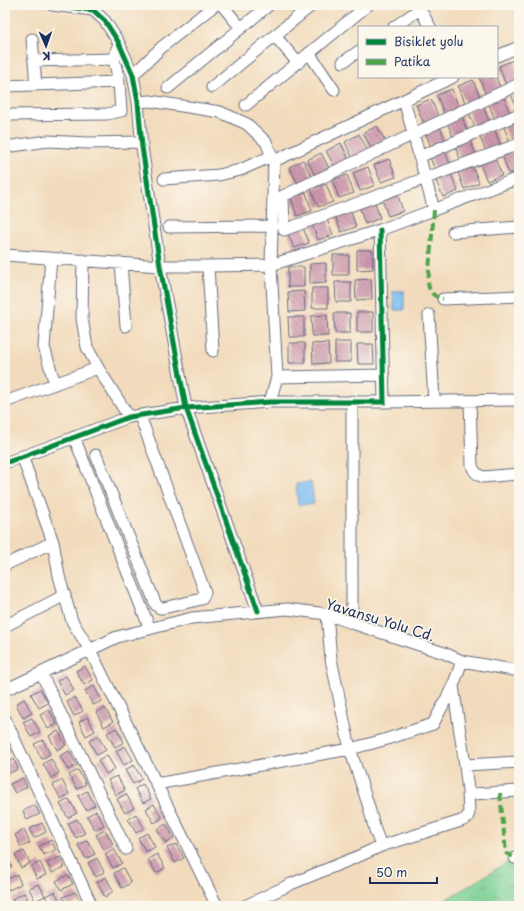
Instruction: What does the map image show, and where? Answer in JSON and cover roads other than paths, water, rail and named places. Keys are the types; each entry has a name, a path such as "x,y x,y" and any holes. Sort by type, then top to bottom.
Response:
{"street":[{"path":"52,5 93,10 105,21 119,43 133,75 160,266 186,408 258,611"},
{"path":"133,75 163,46 215,5"},
{"path":"222,5 241,28"},
{"path":"168,88 269,5"},
{"path":"212,88 312,5"},
{"path":"246,105 368,5"},
{"path":"395,26 418,7 429,26"},
{"path":"275,36 298,63"},
{"path":"32,39 36,85"},
{"path":"5,115 107,114 121,111 119,82 114,59 119,43"},
{"path":"498,56 519,47"},
{"path":"342,62 358,52"},
{"path":"309,53 334,90"},
{"path":"34,62 114,59"},
{"path":"164,178 219,175 273,159 451,78"},
{"path":"5,86 119,82"},
{"path":"519,84 283,196 284,230 519,144"},
{"path":"404,100 434,210"},
{"path":"138,102 150,101 220,112 247,124 266,142 273,159 273,226 271,265 277,377 270,402"},
{"path":"419,157 519,114"},
{"path":"5,147 48,141 87,143 142,142"},
{"path":"5,255 160,266 271,265 380,230 519,178"},
{"path":"169,227 273,226"},
{"path":"452,232 519,227"},
{"path":"380,230 384,402"},
{"path":"51,258 44,347 55,384"},
{"path":"83,260 82,319 86,347 98,368 134,416 205,592 202,599 163,608 156,605 96,455"},
{"path":"121,263 126,326"},
{"path":"208,266 213,351"},
{"path":"443,299 519,296"},
{"path":"429,315 434,401"},
{"path":"5,402 98,368"},
{"path":"277,377 384,375"},
{"path":"470,400 472,466 475,471 483,477 519,474"},
{"path":"5,463 134,416 186,408 270,402 519,400"},
{"path":"352,401 352,623"},
{"path":"74,437 150,629"},
{"path":"22,456 53,542 59,576 72,621 90,650 217,906"},
{"path":"5,565 53,542"},
{"path":"5,626 65,595"},
{"name":"Yavansu Yolu Cd.","path":"5,690 117,637 192,618 287,608 327,614 444,652 462,660 519,672"},
{"path":"327,614 331,659 350,749 375,830 382,846"},
{"path":"156,784 350,749 433,724 453,686 462,660"},
{"path":"41,674 126,849"},
{"path":"245,906 290,884 382,846 467,818 469,813 468,791 453,686"},
{"path":"5,719 91,904 90,906"},
{"path":"465,765 519,762"},
{"path":"468,791 473,794 519,791"}],"water":[{"path":"393,291 404,291 404,310 394,310"},
{"path":"311,482 314,504 298,505 296,484"}]}
